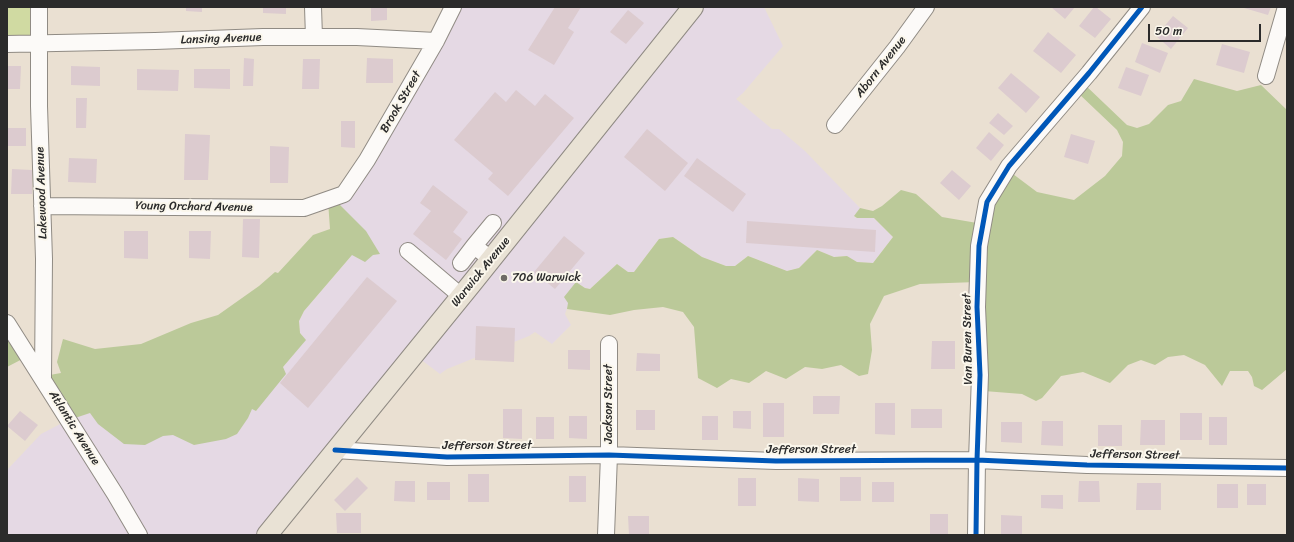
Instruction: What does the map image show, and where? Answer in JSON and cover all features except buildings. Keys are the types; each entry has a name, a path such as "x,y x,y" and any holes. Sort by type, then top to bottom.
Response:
{"main road":[{"name":"Warwick Avenue","path":"267,535 693,7"}],"street":[{"name":"Lakewood Avenue","path":"39,7 39,106 44,259 43,379"},
{"path":"313,7 314,37"},
{"name":"Brook Street","path":"344,194 367,160 436,41 453,7"},
{"name":"Aborn Avenue","path":"835,125 897,47 926,7"},
{"path":"1266,76 1286,7"},
{"name":"Van Buren Street","path":"976,535 980,375 977,307 979,246 986,202 1009,166 1089,73 1135,9"},
{"name":"Lansing Avenue","path":"7,44 263,37 357,37 436,41"},
{"name":"Young Orchard Avenue","path":"42,206 304,208 344,194"},
{"path":"461,263 493,223"},
{"path":"474,246 491,259"},
{"path":"408,251 461,296"},
{"name":"Atlantic Avenue","path":"7,323 113,490 139,535"},
{"name":"Jackson Street","path":"606,535 609,455 609,344"},
{"name":"Jefferson Street","path":"335,450 447,457 609,455 776,461 977,460 1087,465 1287,468"}],"shaded area":[{"path":"453,7 764,7 783,46 743,93 736,99 772,129 779,129 805,151 860,208 854,217 874,218 893,237 873,263 857,262 846,256 834,257 817,250 799,268 787,271 748,256 735,266 726,266 702,257 673,237 659,239 634,272 628,272 617,264 590,289 585,288 576,282 565,314 571,325 552,344 535,332 529,336 447,369 440,374 415,355 267,535 7,535 7,470 41,434 70,419 100,408 230,392 256,411 283,367 305,340 300,333 299,321 304,311 352,255 336,201"}],"green space":[{"path":"7,7 40,7 40,43 7,41"},
{"path":"1194,79 1237,91 1261,85 1287,110 1287,369 1262,390 1254,386 1252,377 1248,371 1230,371 1222,386 1205,365 1184,355 1168,357 1155,365 1141,360 1128,365 1110,383 1083,372 1061,376 1042,398 1036,401 1022,394 984,391 977,282 920,284 884,296 870,324 872,350 868,374 859,376 841,365 822,369 805,367 786,379 766,371 749,383 731,379 717,388 698,378 694,327 683,312 663,307 634,310 610,315 567,309 568,303 564,297 576,282 585,288 590,289 617,264 628,272 634,272 659,239 673,237 702,257 726,266 735,266 748,256 787,271 799,268 817,250 834,257 847,256 857,262 873,263 893,237 874,218 857,218 854,216 860,208 873,211 882,206 901,190 916,194 942,217 983,224 1009,171 1037,192 1074,200 1105,176 1122,156 1123,142 1117,130 1077,92 1083,83 1127,125 1137,128 1149,124 1168,105 1181,101"},
{"path":"328,201 336,201 366,231 380,254 373,255 365,262 352,255 304,311 299,321 300,333 306,340 283,367 286,374 256,411 252,409 248,418 237,434 226,439 194,445 173,435 163,436 145,445 124,444 98,424 90,413 75,418 44,376 61,373 57,362 63,339 95,349 141,344 191,323 218,315 259,286 275,272 278,273 313,235 330,229"},
{"path":"7,324 30,355 7,367"}],"cycle path":[{"path":"976,535 980,375 977,307 979,246 987,202 1009,166 1089,73 1142,7"},
{"path":"335,450 447,457 609,455 776,461 977,460 1087,465 1287,468"}],"place":[{"name":"706 Warwick","path":"504,278"}]}
